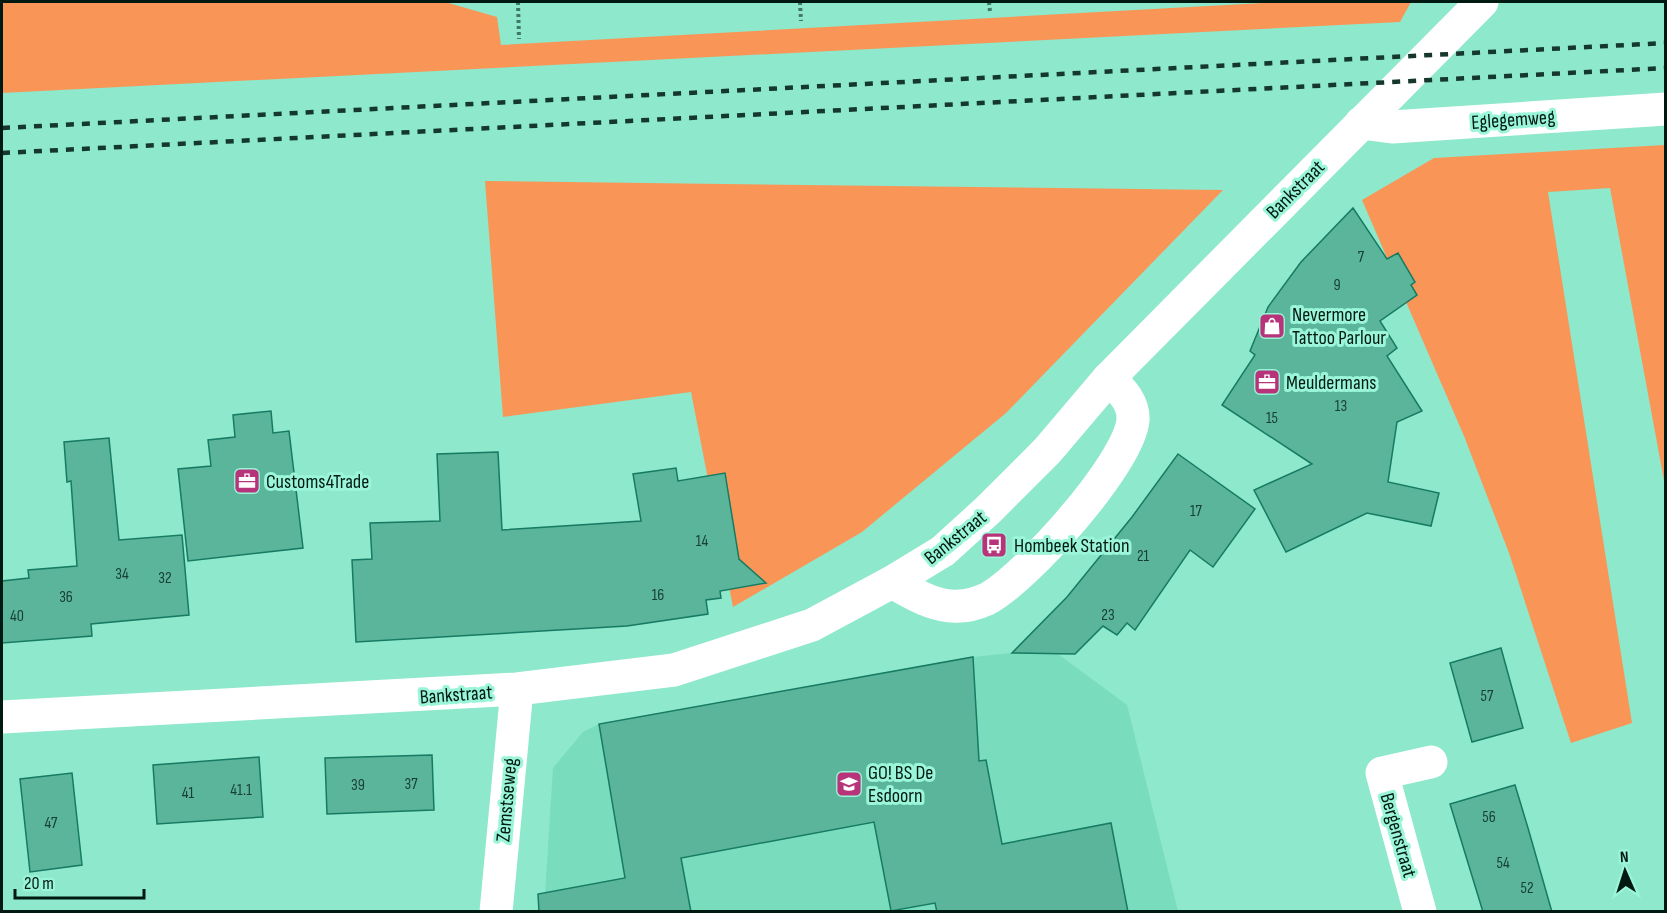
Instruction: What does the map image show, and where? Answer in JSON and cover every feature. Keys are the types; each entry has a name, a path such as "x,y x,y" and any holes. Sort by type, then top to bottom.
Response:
{"street":[{"name":"Bankstraat","path":"2,717 517,689 674,670 812,625 892,582 943,551 989,509 1047,451 1109,378 1482,2"},
{"name":"Eglegemweg","path":"1361,123 1392,127 1665,109"},
{"path":"892,582 932,603 961,606 987,599 1037,558 1088,502 1119,453 1133,421 1129,399 1109,378"},
{"name":"Zemstseweg","path":"496,912 517,689"},
{"name":"Bergenstraat","path":"1420,912 1382,773 1431,762"}],"path":[{"path":"518,2 519,39"},
{"path":"800,2 801,21"},
{"path":"989,2 990,12"}],"shaded area":[{"path":"2,2 445,2 497,17 501,45 1280,2 1411,2 1400,22 2,93"},
{"path":"1665,145 1665,486 1610,188 1548,192 1632,723 1571,743 1509,553 1464,436 1362,200 1434,158"},
{"path":"485,181 1223,190 1006,413 862,532 733,607 691,392 503,417"},
{"name":"GO! BS De Esdoorn","path":"1012,653 1058,654 1127,705 1178,911 544,912 553,768 583,732 599,724 973,657"}],"building":[{"path":"1353,208 1387,259 1398,253 1415,282 1411,285 1417,295 1380,321 1397,348 1387,356 1422,411 1397,422 1388,482 1439,493 1431,526 1367,513 1286,552 1254,490 1312,464 1222,405 1255,355 1250,351 1268,307 1301,262"},
{"name":"Customs4Trade","path":"271,411 273,433 289,431 303,548 188,561 178,469 211,466 208,440 235,437 233,415"},
{"path":"109,438 119,540 182,535 189,615 91,624 92,636 2,643 2,581 29,578 28,570 77,566 71,481 67,482 64,442"},
{"path":"498,452 502,530 641,521 633,474 676,468 678,481 725,473 739,559 766,583 720,591 721,598 706,600 708,614 627,626 356,642 352,560 372,559 370,523 440,521 437,454"},
{"path":"1178,454 1255,509 1213,567 1190,550 1135,630 1127,623 1117,635 1103,626 1075,654 1012,653 1067,597 1132,517"},
{"path":"1501,648 1523,728 1472,742 1450,663"},
{"name":"GO! BS De Esdoorn","path":"973,657 979,761 986,760 1002,844 1111,823 1128,912 937,912 935,903 891,911 874,822 681,858 691,912 539,912 538,894 625,878 599,724"},
{"path":"432,755 434,810 327,814 325,758"},
{"path":"259,757 263,817 157,824 153,765"},
{"path":"72,773 82,865 30,872 20,779"},
{"path":"1515,785 1552,912 1483,912 1450,804"}],"railway":[{"path":"2,128 1666,43"},
{"path":"2,153 1666,68"}],"place":[{"name":"Nevermore Tattoo Parlour","path":"1272,326"},
{"name":"Meuldermans","path":"1267,382"},
{"name":"Customs4Trade","path":"247,481"},
{"name":"Hombeek Station","path":"994,545"},
{"name":"GO! BS De Esdoorn","path":"849,784"}]}
